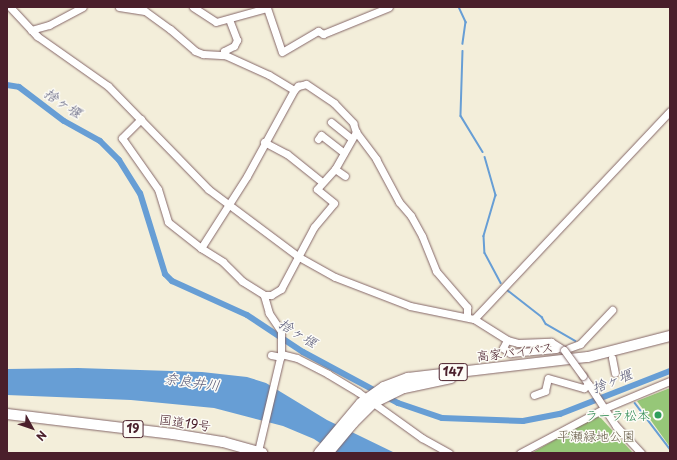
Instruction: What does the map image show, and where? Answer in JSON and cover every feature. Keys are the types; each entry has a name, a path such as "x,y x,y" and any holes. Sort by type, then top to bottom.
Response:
{"highway":[{"name":"高家バイパス","path":"319,453 370,401 388,390 423,374 578,358 627,349 670,336"},
{"name":"高家バイパス","path":"388,390 441,379 612,358 670,342"},
{"name":"高家バイパス","path":"328,453 370,401"},
{"name":"国道19号","path":"7,414 173,434 223,442 260,452"}],"street":[{"path":"10,7 32,30 108,86 208,189 299,257 335,277 397,301 470,318 507,340 518,343 551,342 570,349 578,358"},
{"path":"32,30 49,25 83,7"},
{"path":"119,7 145,11 170,29 195,51 203,54 225,55 269,75 294,90"},
{"path":"193,7 216,22 267,8 282,52 318,31 323,34 372,11 389,7"},
{"path":"225,55 224,51 234,46 237,40 229,19"},
{"path":"201,248 247,176 264,142 294,90 302,84 324,95 353,123 356,132 376,159 399,202 411,216 436,271 467,307 470,318"},
{"path":"470,318 670,111"},
{"path":"141,120 122,138 158,189 168,222 201,248 223,262 242,281 264,295 271,295 281,289 314,227 334,203 317,189 335,169 351,138 356,132"},
{"path":"331,122 351,138"},
{"path":"318,139 321,135 344,153"},
{"path":"264,142 287,154 322,182"},
{"path":"335,169 345,176"},
{"path":"260,452 260,438 281,357 281,331 269,313 264,295"},
{"path":"570,349 612,310"},
{"path":"507,340 503,348 510,353 556,349"},
{"path":"570,349 583,376 616,426 641,453"},
{"path":"271,354 313,365 370,401 422,438 449,453"},
{"path":"612,358 615,373"},
{"path":"534,395 545,390 548,378 584,388 589,384"},
{"path":"520,453 603,406 670,381"}],"green space":[{"name":"ラーラ松本","path":"670,388 670,447 637,401"},
{"name":"平瀬緑地公園","path":"599,416 633,453 532,453 573,429"}],"water":[{"name":"奈良井川","path":"78,368 202,372 247,377 266,383 327,420 395,453 335,453 314,439 283,426 214,408 131,400 7,395 7,369"}],"waterway":[{"path":"459,7 466,22 463,44"},
{"path":"463,51 461,116 483,152"},
{"name":"捨ヶ堰","path":"7,85 19,87 64,121 100,141 119,160 140,193 165,274 172,281 247,315 303,352 398,403 442,418 523,421 560,414 670,371"},
{"path":"485,157 496,195 484,236 485,253 501,283"},
{"path":"506,289 542,317 546,324 575,341"},
{"path":"635,403 670,449"}],"place":[{"name":"ラーラ松本","path":"658,415"}]}
